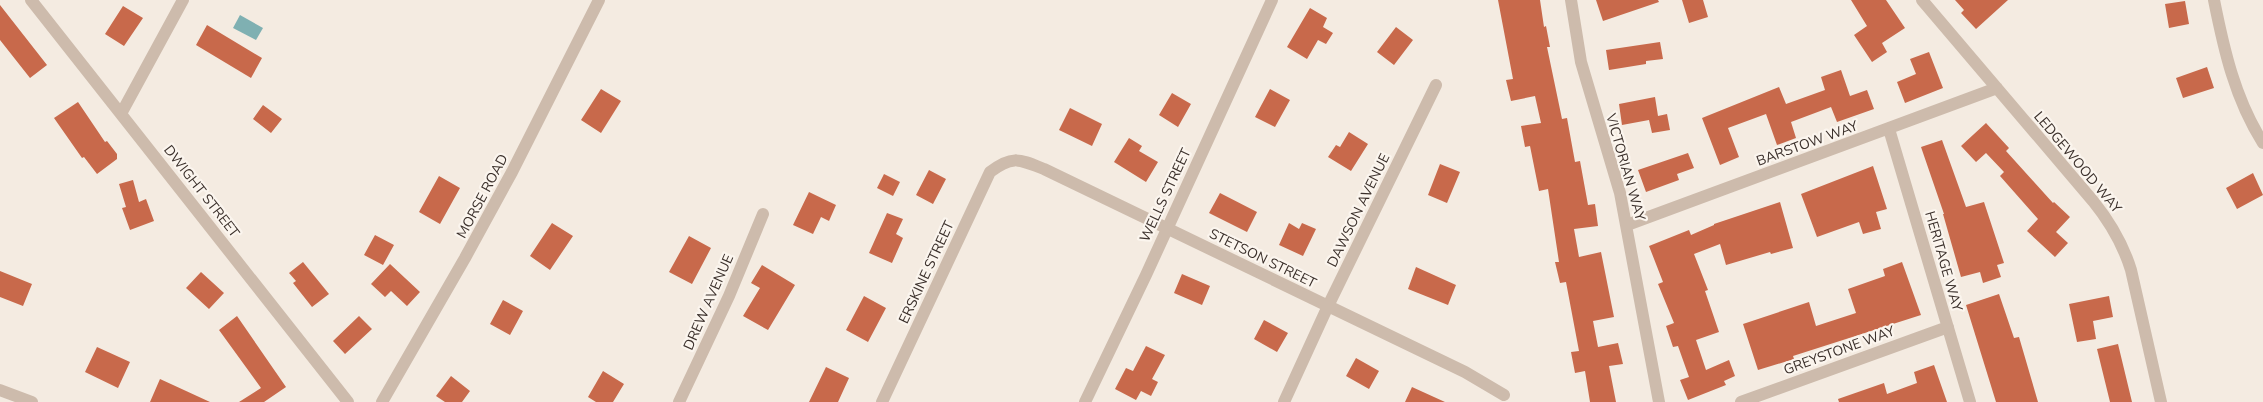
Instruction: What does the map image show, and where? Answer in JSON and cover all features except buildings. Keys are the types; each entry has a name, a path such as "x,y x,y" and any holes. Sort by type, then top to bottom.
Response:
{"street":[{"name":"DWIGHT STREET","path":"31,0 122,112 348,402"},
{"path":"122,112 183,0"},
{"name":"MORSE ROAD","path":"382,402 470,250 599,0"},
{"name":"WELLS STREET","path":"1085,402 1146,275 1272,0"},
{"name":"VICTORIAN WAY","path":"1570,0 1581,62 1620,193 1627,224 1659,402"},
{"name":"LEDGEWOOD WAY","path":"1922,0 2105,216 2122,245 2131,270 2161,402"},
{"path":"2214,0 2225,53 2236,91 2252,126 2263,142"},
{"name":"DAWSON AVENUE","path":"1284,402 1328,306 1436,85"},
{"name":"BARSTOW WAY","path":"1627,224 1997,88"},
{"name":"HERITAGE WAY","path":"1889,129 1970,402"},
{"name":"STETSON STREET","path":"1005,160 1025,161 1044,169 1465,372 1504,395"},
{"name":"ERSKINE STREET","path":"882,402 990,172 1005,160"},
{"name":"DREW AVENUE","path":"679,402 729,296 763,214"},
{"name":"GREYSTONE WAY","path":"1741,402 1948,327"},
{"path":"0,390 32,402"}],"water":[{"path":"240,15 263,28 256,40 233,28"}]}
